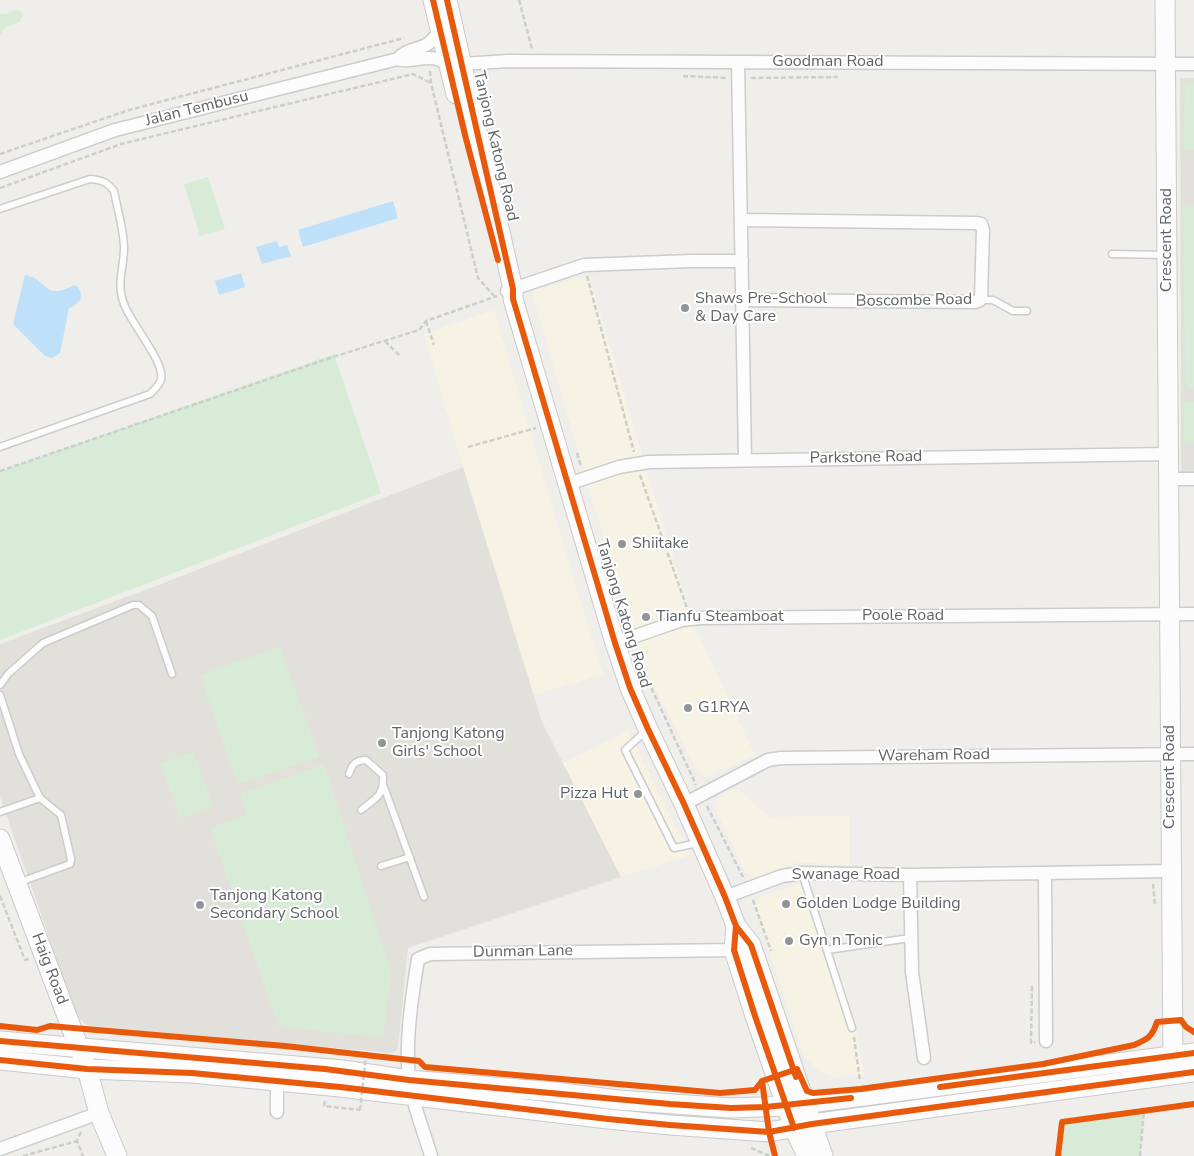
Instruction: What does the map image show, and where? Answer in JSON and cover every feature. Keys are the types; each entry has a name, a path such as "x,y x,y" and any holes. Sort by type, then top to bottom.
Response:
{"street":[{"name":"Tanjong Katong Road","path":"433,0 440,30 456,64"},
{"name":"Tanjong Katong Road","path":"447,0 456,64 511,293 568,484 622,641 630,688 701,842 736,926 803,1126 807,1156"},
{"name":"Crescent Road","path":"1165,0 1173,1075"},
{"path":"398,59 405,52 428,44 440,30"},
{"name":"Goodman Road","path":"398,59 409,61 430,58 456,64 508,62 1194,64"},
{"name":"Jalan Tembusu","path":"0,172 115,130 398,59"},
{"path":"738,62 745,460"},
{"name":"Boscombe Road","path":"742,220 978,223 983,226 980,300 975,302 742,300"},
{"path":"511,293 584,265 742,261"},
{"name":"Parkstone Road","path":"568,484 636,463 1168,454"},
{"path":"1168,479 1194,479"},
{"name":"Poole Road","path":"622,641 691,619 1194,614"},
{"name":"Wareham Road","path":"684,804 768,760 781,758 1194,754"},
{"name":"Haig Road","path":"0,839 9,875 87,1069 94,1115 117,1156"},
{"name":"Swanage Road","path":"725,897 782,876 802,873 910,875 1171,872"},
{"path":"1044,873 1046,1041"},
{"name":"Swanage Road","path":"910,875 912,972 924,1058"},
{"name":"Dunman Lane","path":"431,1156 411,1088 408,1060 410,1017 418,959 430,954 742,948"},
{"path":"0,1040 342,1070 411,1088 608,1119 769,1132 1194,1072"},
{"path":"0,1060 87,1069 192,1073 277,1081 731,1108 796,1105 1194,1053"},
{"path":"277,1081 277,1112"},
{"path":"0,1149 94,1115"},
{"name":"Tanjong Katong Road","path":"803,1126 823,1156"}],"lane":[{"path":"0,209 90,179 101,180 109,184 114,191 124,246 119,278 124,305 160,366 162,378 158,387 150,394 0,447"},
{"path":"1112,254 1167,255"},
{"path":"980,300 993,300 1013,311 1027,311"},
{"path":"0,685 8,674 43,643 133,605 139,605 152,616 172,674"},
{"path":"0,694 19,754 40,798 61,815 71,859 70,864 9,875"},
{"path":"648,729 625,750 674,848 701,842"},
{"path":"348,774 352,765 358,760 366,760 383,775 384,787 424,897"},
{"path":"361,810 379,796 384,787"},
{"path":"0,812 40,798"},
{"path":"381,866 410,857"},
{"path":"802,873 852,1028"},
{"path":"827,950 910,938"}],"path":[{"path":"518,0 533,55"},
{"path":"0,154 128,110 406,38"},
{"path":"0,188 121,144 413,74 430,83"},
{"path":"584,265 636,463 691,619"},
{"path":"0,470 333,357 419,330 426,321 511,293"},
{"path":"426,321 434,345"},
{"path":"385,341 400,356"},
{"path":"468,447 549,424"},
{"path":"622,641 748,888"},
{"path":"852,1028 861,1089"},
{"path":"352,1052 408,1060"},
{"path":"324,1106 360,1110 366,1056"},
{"path":"1135,1112 1152,1110"},
{"path":"1140,1156 1144,1111"},
{"path":"24,1156 77,1141 94,1115"},
{"path":"769,1132 775,1156"},
{"path":"77,1141 83,1156"}],"shaded area":[{"path":"1180,78 1194,78 1194,472 1181,472"},
{"path":"589,275 694,625 755,755 707,777 699,774 647,674 589,489 532,292"},
{"path":"494,310 603,674 534,695 424,334"},
{"path":"463,467 542,722 621,877 408,948 398,1048 393,1053 89,1026 77,1017 0,797 0,644"},
{"path":"628,731 690,855 621,877 563,763"},
{"path":"737,788 769,817 849,816 849,866 800,862 752,877 745,873 715,807 719,795"},
{"path":"802,883 811,884 855,1020 864,1076 833,1077 818,1070 806,1058 801,1048 754,905 759,897"}],"green space":[{"path":"17,9 23,16 19,22 10,25 0,35 0,14 7,14"},
{"path":"1185,84 1194,84 1194,150 1184,150"},
{"path":"208,177 225,229 200,236 184,184"},
{"path":"1182,205 1194,205 1194,388 1186,388"},
{"path":"334,354 381,493 0,640 0,471"},
{"path":"1184,402 1194,402 1194,443 1184,443"},
{"path":"280,647 319,757 238,784 200,675"},
{"path":"193,752 213,806 181,818 160,764"},
{"path":"324,764 391,973 383,1037 279,1027 210,828 248,815 240,794"},
{"path":"1144,1111 1140,1156 1058,1156 1062,1122"}],"water":[{"path":"393,201 398,218 303,247 298,230"},
{"path":"277,241 279,247 287,245 291,256 262,264 256,247"},
{"path":"241,273 245,287 219,295 215,281"},
{"path":"25,275 33,277 51,290 64,290 74,285 80,291 80,300 69,308 60,353 52,358 45,356 13,324"}],"cycle path":[{"path":"433,0 465,135 498,260"},
{"path":"447,0 513,289 513,299 615,643 630,688 684,804 736,926 751,945 796,1077"},
{"path":"736,926 734,950 794,1128"},
{"path":"0,1026 37,1030 50,1026 285,1046 419,1061 425,1067 720,1093 755,1090 762,1081 797,1069 807,1091 813,1093 861,1089 1043,1064 1134,1045 1149,1037 1157,1022 1181,1020 1186,1027 1194,1032"},
{"path":"0,1041 325,1069 409,1080 670,1104 731,1108 766,1107 851,1098"},
{"path":"940,1087 1194,1053"},
{"path":"0,1060 87,1069 192,1073 340,1087 608,1119 769,1132 812,1124 1194,1072"},
{"path":"762,1081 769,1132 775,1156"},
{"path":"1058,1156 1062,1122 1194,1104"}],"place":[{"name":"Shaws Pre-School & Day Care","path":"685,308"},
{"name":"Shiitake","path":"622,544"},
{"name":"Tianfu Steamboat","path":"646,617"},
{"name":"G1RYA","path":"688,708"},
{"name":"Tanjong Katong Girls' School","path":"382,743"},
{"name":"Pizza Hut","path":"638,794"},
{"name":"Golden Lodge Building","path":"786,904"},
{"name":"Tanjong Katong Secondary School","path":"200,905"},
{"name":"Gyn n Tonic","path":"789,941"}]}
